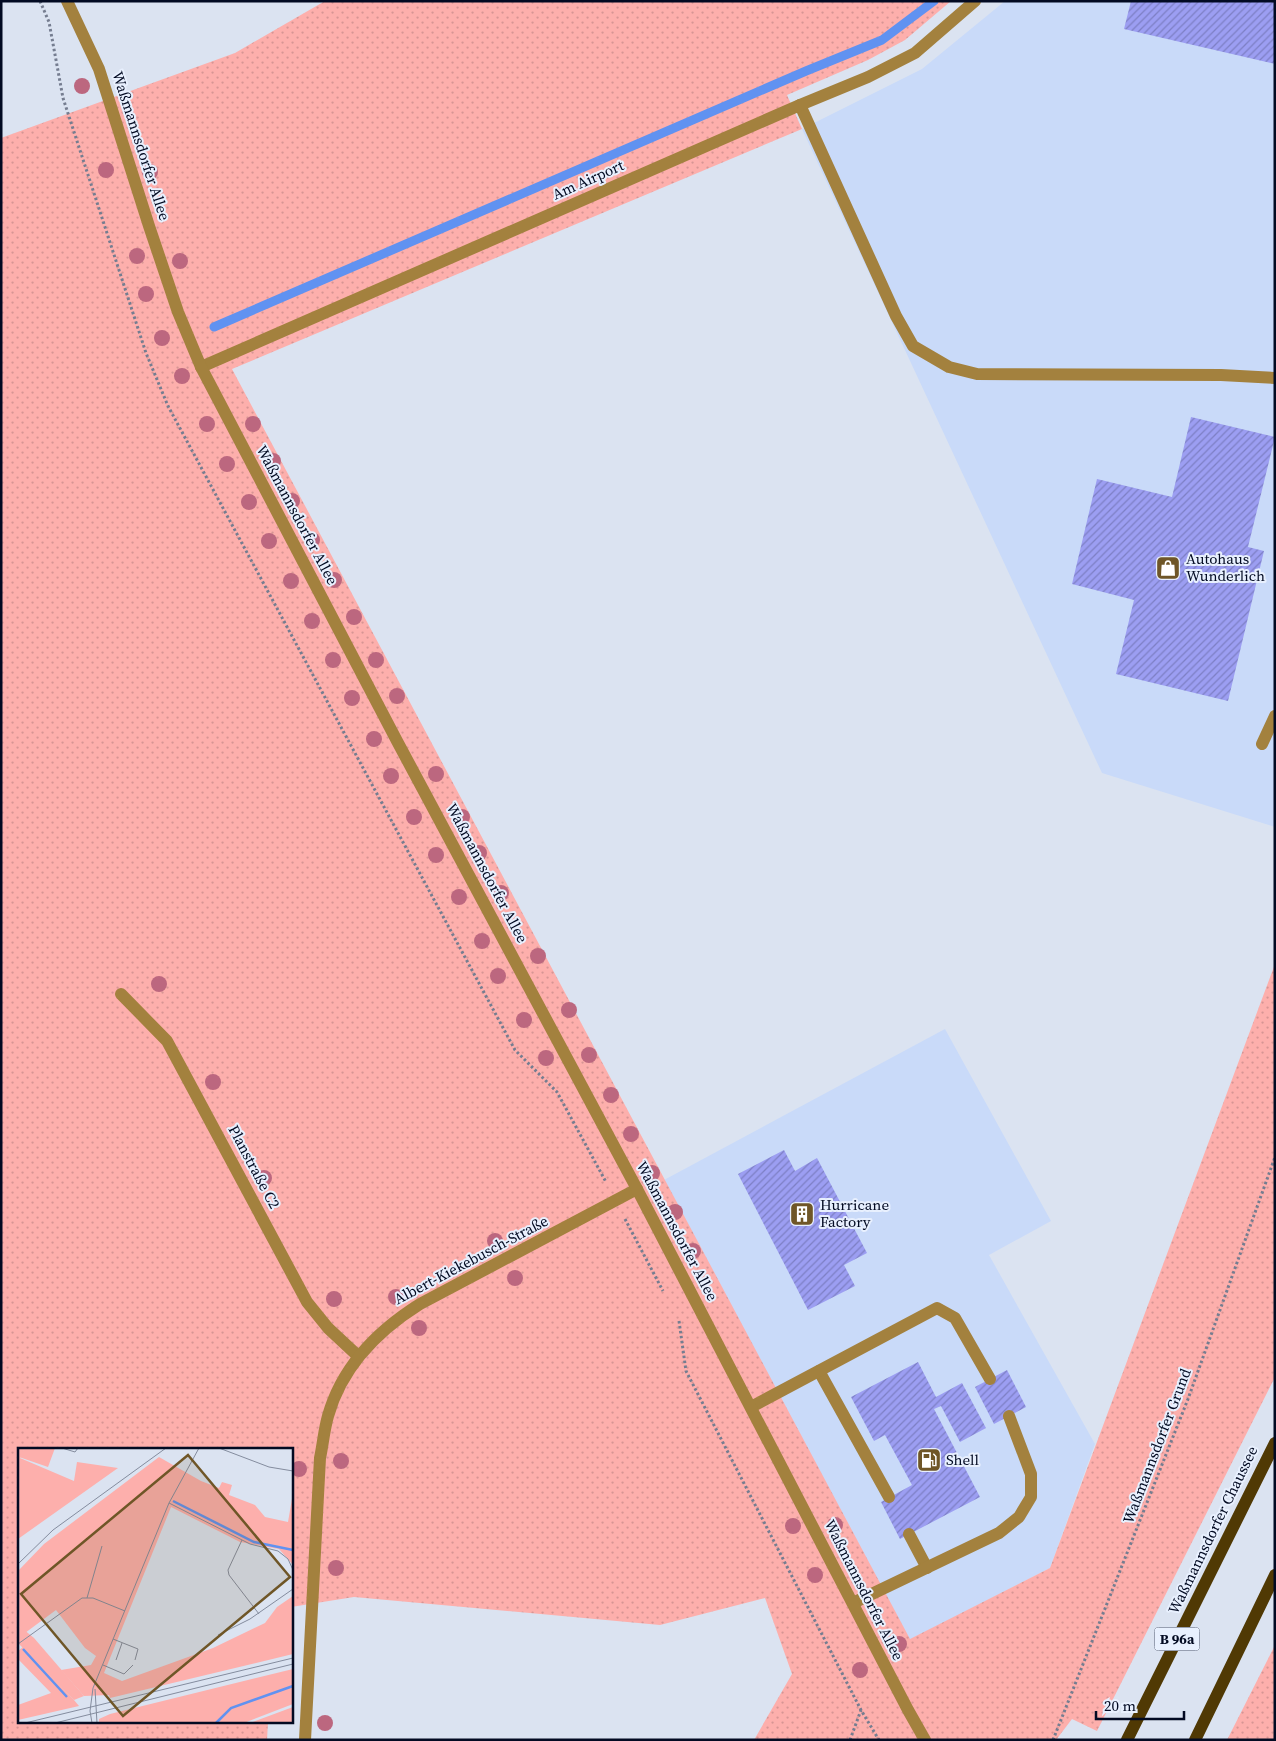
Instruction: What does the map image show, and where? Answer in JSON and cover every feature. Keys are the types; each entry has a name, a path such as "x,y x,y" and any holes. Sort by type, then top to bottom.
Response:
{"main road":[{"name":"Waßmannsdorfer Chaussee","path":"1127,1740 1275,1443"},
{"path":"1196,1740 1275,1575"}],"street":[{"name":"Waßmannsdorfer Allee","path":"67,1 99,69 148,226 178,312 201,367 397,740 637,1189 925,1740"},
{"name":"Am Airport","path":"201,367 868,77 915,53 975,1"},
{"path":"800,105 896,316 912,346 920,351 949,367 978,374 1221,375 1275,378"},
{"path":"1262,744 1275,716"},
{"name":"Planstraße C2","path":"121,994 167,1041 308,1302 328,1328 358,1356"},
{"name":"Albert-Kiekebusch-Straße","path":"305,1740 320,1458 328,1416 340,1385 358,1356 395,1320 420,1304 637,1189"},
{"path":"751,1407 937,1308 955,1318 990,1379"},
{"path":"819,1371 889,1497"},
{"path":"853,1603 999,1533 1019,1517 1031,1498 1032,1474 1010,1416"},
{"path":"909,1534 927,1568"}],"path":[{"path":"40,1 50,22 63,98 146,353 168,406 515,1050 557,1092 667,1299"},
{"name":"Waßmannsdorfer Grund","path":"1053,1740 1188,1399 1275,1157"},
{"path":"676,1314 680,1322 686,1371 861,1710 879,1740"},
{"path":"850,1740 861,1710"}],"shaded area":[{"path":"325,1 951,1 905,40 868,60 787,95 802,129 232,369 910,1639 1050,1568 1275,964 1275,1377 1097,1731 1072,1719 1056,1740 754,1740 792,1674 765,1598 660,1625 354,1597 292,1607 292,1448 18,1448 18,1724 268,1724 267,1740 1,1740 1,138 235,53"},
{"path":"1005,1 1275,1 1275,827 1102,773 802,129 922,69"},
{"path":"945,1029 1051,1221 989,1255 1095,1444 1050,1568 910,1640 664,1180"},
{"path":"1275,1645 1275,1740 1227,1740 1270,1655"}],"building":[{"path":"1131,1 1275,1 1275,64 1124,29"},
{"name":"Autohaus Wunderlich","path":"1191,417 1275,437 1248,547 1264,551 1228,701 1116,674 1134,600 1072,584 1097,479 1172,497"},
{"name":"Hurricane Factory","path":"784,1150 795,1171 817,1158 867,1253 844,1265 855,1286 808,1310 738,1174"},
{"path":"918,1362 936,1397 962,1383 986,1428 960,1442 941,1406 934,1409 980,1497 900,1539 881,1502 912,1485 885,1435 874,1441 851,1397"},
{"path":"1007,1370 1026,1407 994,1424 975,1387"}],"waterway":[{"path":"214,327 806,71 882,40 934,1"}],"place":[{"name":"Autohaus Wunderlich","path":"1168,568"},
{"name":"Hurricane Factory","path":"802,1214"},
{"name":"Shell","path":"929,1460"}]}
